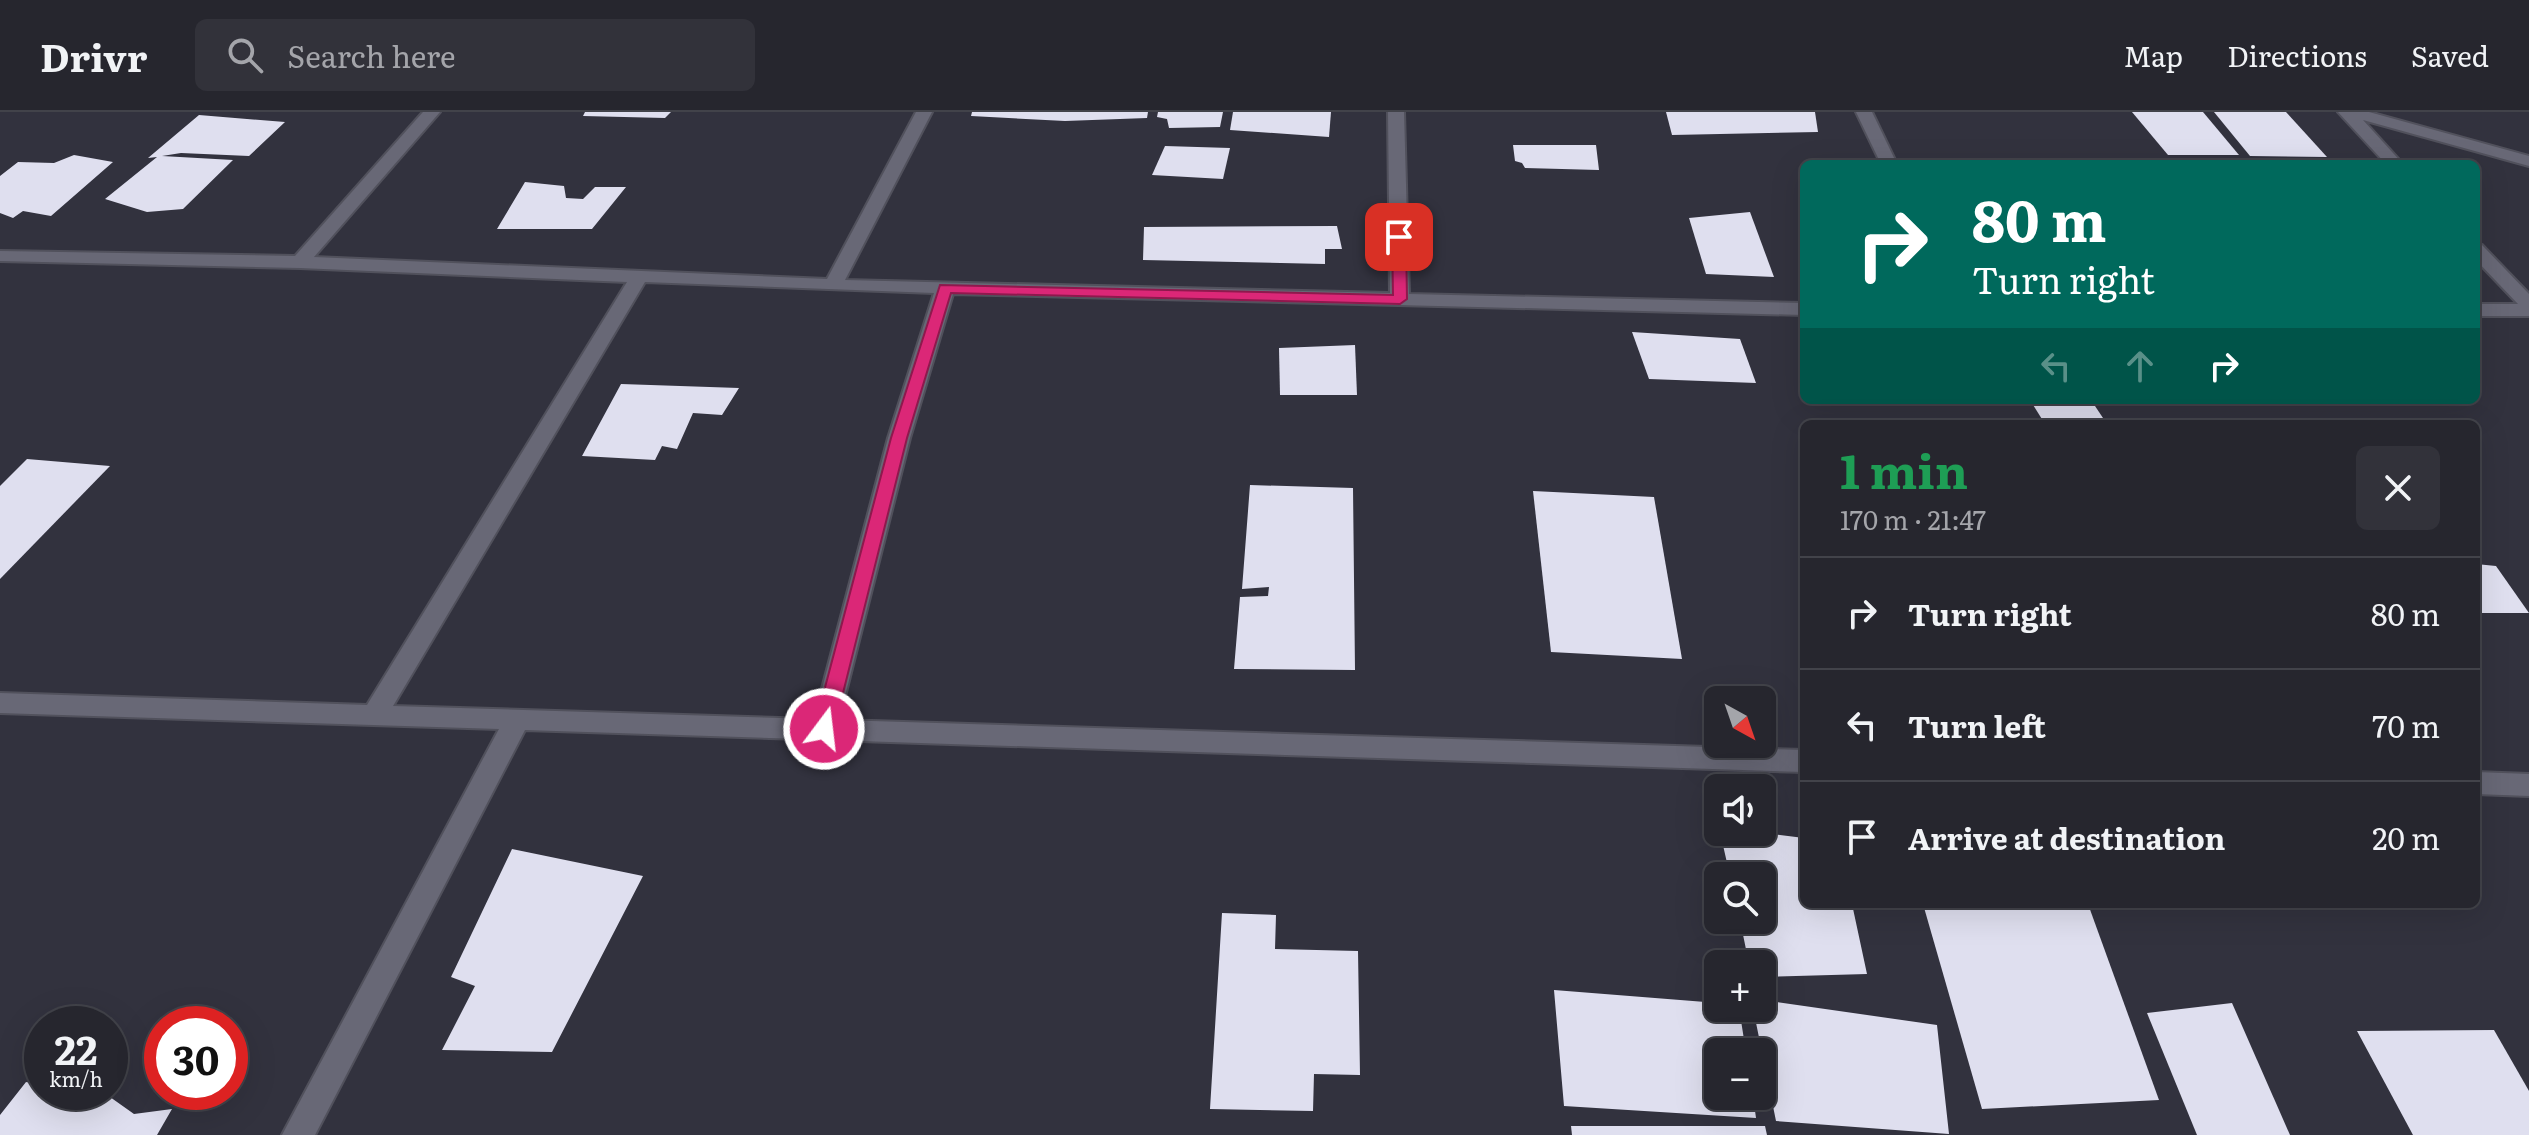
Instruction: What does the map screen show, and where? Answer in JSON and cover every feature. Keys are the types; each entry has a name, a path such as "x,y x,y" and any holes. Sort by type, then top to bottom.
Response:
{"street":[{"path":"300,262 432,112"},
{"path":"833,285 924,112"},
{"path":"1396,112 1400,299"},
{"path":"1864,112 1887,160"},
{"path":"2348,112 2529,161"},
{"path":"2348,112 2391,160"},
{"path":"2480,253 2529,308"},
{"path":"0,256 300,262 638,279 833,285 1800,309"},
{"path":"374,715 638,279"},
{"path":"824,729 899,438 945,288"},
{"path":"2480,310 2529,308"},
{"path":"0,703 1800,761"},
{"path":"298,1135 517,720"},
{"path":"2480,783 2529,785"}],"building":[{"path":"585,112 671,112 665,118 583,116"},
{"path":"972,112 1148,112 1147,118 1065,121 971,116"},
{"path":"1158,112 1223,112 1220,127 1169,128 1167,119 1157,117"},
{"path":"1233,112 1331,112 1329,137 1230,130"},
{"path":"1666,112 1815,112 1818,132 1672,135"},
{"path":"2132,112 2203,112 2239,155 2168,155"},
{"path":"2214,112 2286,112 2327,157 2250,156"},
{"path":"199,115 285,122 249,156 181,153 162,156 233,160 183,209 147,212 105,199 157,157 148,158"},
{"path":"1513,145 1596,145 1599,170 1525,168 1515,161"},
{"path":"1165,146 1230,148 1223,179 1152,175"},
{"path":"74,155 113,162 51,216 23,211 13,218 0,213 0,176 18,162 54,163"},
{"path":"525,182 564,186 566,198 583,199 595,187 626,187 592,229 497,229"},
{"path":"1750,212 1774,277 1706,274 1689,218"},
{"path":"1337,226 1342,249 1325,249 1325,264 1143,260 1144,227"},
{"path":"1632,332 1740,339 1756,383 1649,379"},
{"path":"1355,345 1357,395 1280,395 1279,348"},
{"path":"621,384 739,388 722,415 693,413 677,449 662,446 655,460 582,456"},
{"path":"2032,404 2094,404 2104,420 2042,420"},
{"path":"27,459 110,466 0,579 0,486"},
{"path":"1250,485 1353,488 1355,670 1234,669 1240,597 1268,596 1269,587 1242,589"},
{"path":"1533,491 1654,497 1682,659 1551,652"},
{"path":"2480,564 2496,566 2529,613 2480,613"},
{"path":"1776,834 1800,838 1800,908 1853,908 1867,974 1776,977 1776,950 1746,950 1743,934 1776,934 1776,862 1727,862 1723,846 1776,846"},
{"path":"512,849 643,876 552,1052 442,1050 475,986 451,977"},
{"path":"1924,908 2089,908 2159,1100 1982,1109"},
{"path":"1222,913 1276,915 1275,949 1358,951 1360,1075 1314,1074 1313,1111 1210,1109"},
{"path":"1554,990 1704,1002 1704,1022 1741,1022 1744,1038 1704,1038 1704,1110 1755,1110 1756,1118 1564,1106"},
{"path":"1776,1002 1937,1025 1949,1134 1776,1121 1776,1038 1759,1038 1756,1022 1776,1022"},
{"path":"2232,1003 2290,1135 2197,1135 2147,1013"},
{"path":"2494,1030 2529,1091 2529,1135 2413,1135 2357,1031"},
{"path":"24,1085 24,1110 128,1110 134,1114 171,1110 157,1135 0,1135 0,1115"},
{"path":"1571,1126 1765,1126 1767,1135 1572,1135"}],"route":[{"path":"824,729 899,438 945,288 1400,299 1399,237"}]}
